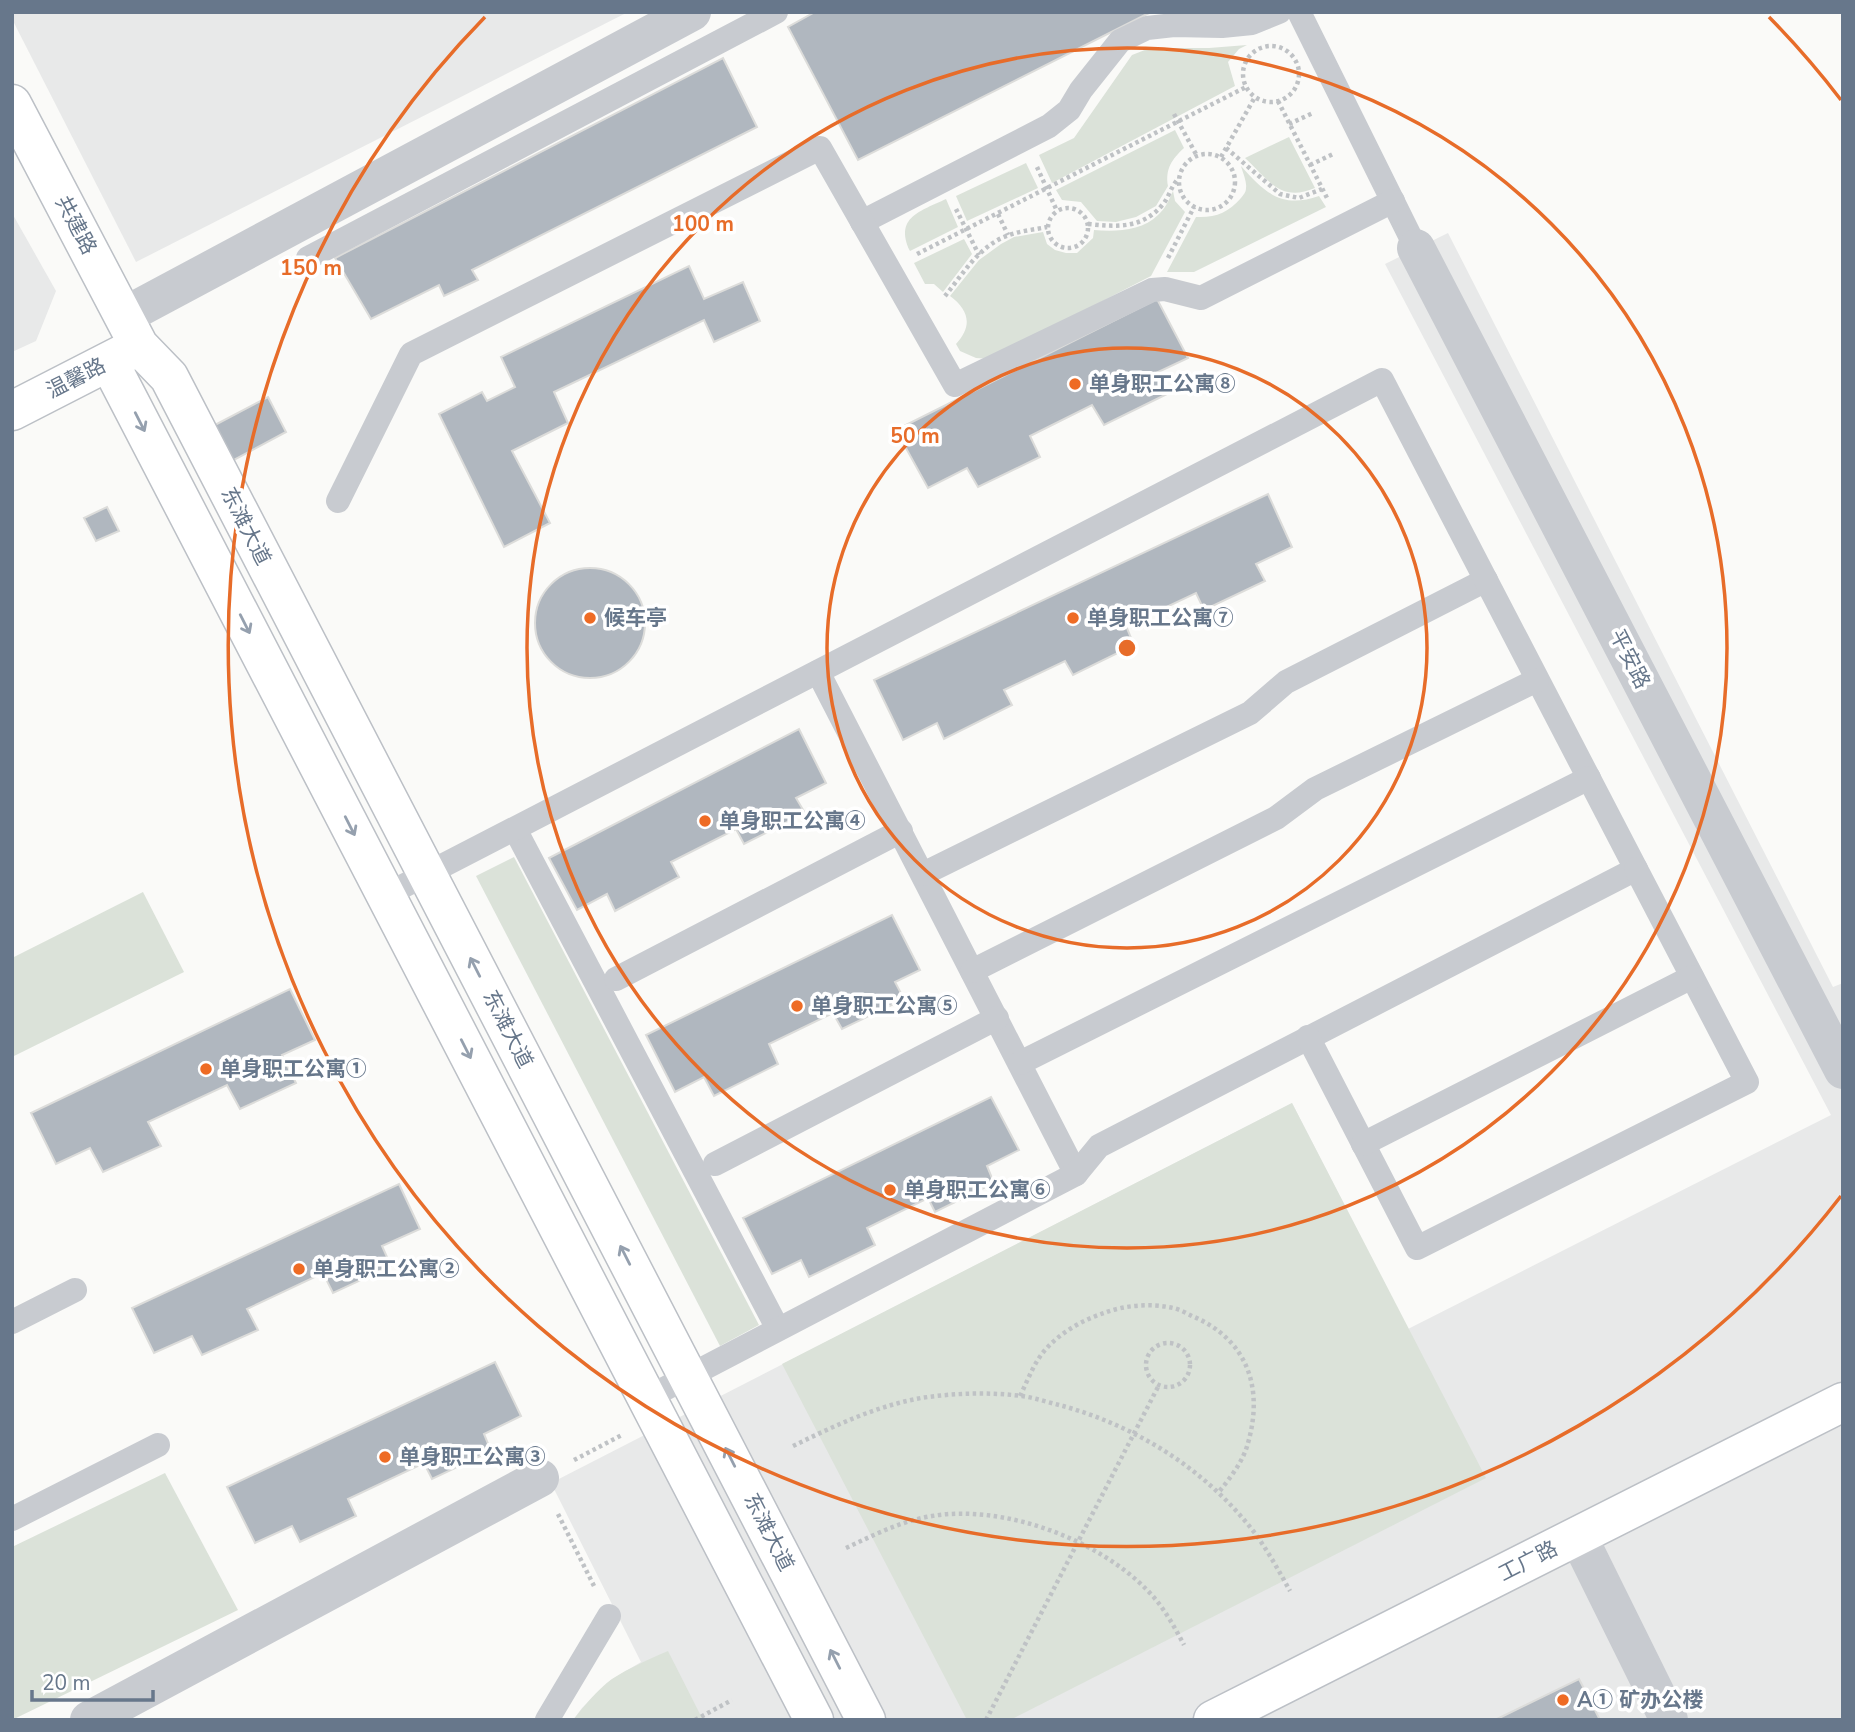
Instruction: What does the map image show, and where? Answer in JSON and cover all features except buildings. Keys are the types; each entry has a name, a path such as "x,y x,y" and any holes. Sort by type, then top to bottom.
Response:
{"street":[{"path":"692,12 124,341 386,895 814,1720"},
{"name":"共建路","path":"12,104 124,341"},
{"name":"平安路","path":"1416,248 1843,1070"},
{"name":"温馨路","path":"12,411 124,341"},
{"name":"东滩大道","path":"124,341 169,377 866,1720"},
{"name":"工广路","path":"1237,1714 1578,1536 1843,1402"},
{"path":"101,1717 540,1478"},
{"path":"1578,1536 1669,1720"}],"lane":[{"path":"308,258 776,12"},
{"path":"862,222 1049,126 1069,110 1081,90 1120,41 1147,28 1252,23 1279,12"},
{"path":"1299,12 1416,248"},
{"path":"338,500 411,354 820,148 955,385 1152,290 1165,289 1201,298 1393,201"},
{"path":"386,895 1382,380 1747,1082 1417,1248 1308,1037"},
{"path":"923,874 1250,713 1286,682 1486,580"},
{"path":"818,671 1076,1174"},
{"path":"972,971 1276,818 1315,789 1537,680"},
{"path":"1020,1063 1589,778"},
{"path":"515,829 778,1329"},
{"path":"616,979 901,831"},
{"path":"652,1407 688,1376 1076,1174 1099,1146 1636,869"},
{"path":"1363,1144 1692,977"},
{"path":"715,1164 997,1018"},
{"path":"12,1322 75,1290"},
{"path":"12,1519 158,1445"},
{"path":"547,1720 609,1616"}],"path":[{"path":"1261,47 1281,48 1295,60 1298,79 1289,96 1278,101 1263,102 1246,87 1242,75 1243,66 1247,58 1261,47"},
{"path":"888,269 1246,87"},
{"path":"1221,157 1255,97"},
{"path":"1278,101 1330,205"},
{"path":"1174,114 1197,156"},
{"path":"1024,139 1057,211"},
{"path":"1226,148 1280,194 1299,198 1322,189"},
{"path":"1212,154 1221,157 1233,171 1235,180 1230,198 1215,209 1206,211 1194,207 1182,198 1178,179 1180,171 1193,157 1212,154"},
{"path":"1088,224 1118,227 1132,225 1156,211 1166,201 1178,179"},
{"path":"943,180 979,255"},
{"path":"1070,207 1082,213 1088,224 1082,242 1070,248 1052,240 1047,228 1052,215 1070,207"},
{"path":"1152,290 1194,207"},
{"path":"998,214 1009,235"},
{"path":"946,296 979,255 1001,238 1047,228"},
{"path":"1020,1396 1033,1368 1046,1349 1087,1318 1119,1308 1143,1306 1173,1308 1209,1323 1231,1340 1246,1362 1252,1381 1254,1402 1248,1445 1234,1472 1218,1493"},
{"path":"1161,1343 1176,1343 1190,1359 1189,1374 1179,1384 1165,1387 1158,1385 1148,1374 1146,1367 1149,1353 1161,1343"},
{"path":"986,1720 1158,1385"},
{"path":"793,1446 843,1422 922,1398 970,1394 1020,1396 1093,1415 1134,1432 1171,1455 1218,1493 1256,1534 1290,1591"},
{"path":"609,1616 540,1478 652,1407"},
{"path":"846,1548 908,1522 951,1514 988,1515 1008,1519 1077,1542 1117,1565 1150,1592 1184,1644"},
{"path":"695,1720 732,1700"}],"shaded area":[{"path":"12,12 628,12 136,262 12,19"},
{"path":"1247,45 1239,49 1228,62 1235,86 1052,183 1039,155 1074,138 1132,55 1150,48"},
{"path":"1175,130 1184,148 1170,165 1168,186 1156,206 1136,217 1116,222 1097,221 1081,202 1062,200 1056,190"},
{"path":"1289,137 1315,188 1293,193 1284,191 1268,181 1245,158"},
{"path":"1026,163 1038,188 967,221 956,196"},
{"path":"1241,166 1258,184 1275,196 1295,201 1319,196 1326,207 1194,272 1167,272 1196,217 1221,214 1244,194 1246,183"},
{"path":"1173,191 1175,201 1185,212 1151,276 990,359 976,358 960,351 956,344 965,331 966,318 961,307 950,296 979,260 1014,237 1043,232 1047,244 1055,250 1077,253 1093,238 1094,230 1128,229 1152,220 1163,210"},
{"path":"946,199 958,227 910,251 905,230 908,223 919,212"},
{"path":"12,213 56,291 36,341 12,352"},
{"path":"1448,233 1833,987 1843,983 1843,1720 573,1720 611,1680 641,1662 551,1483 1292,1103 1408,1329 1831,1115 1385,264"},
{"path":"964,239 972,254 943,292 934,284 925,284 914,263"},
{"path":"514,857 759,1325 720,1346 476,876"},
{"path":"143,892 184,972 12,1057 12,958"},
{"path":"1292,1103 1486,1478 1010,1720 967,1720 782,1364"},
{"path":"165,1473 238,1610 12,1720 12,1547"},
{"path":"668,1651 703,1720 573,1720 612,1679"}],"place":[{"name":"单身职工公寓⑧","path":"1075,384"},
{"name":"候车亭","path":"590,618"},
{"name":"单身职工公寓⑦","path":"1073,618"},
{"name":"单身职工公寓④","path":"705,821"},
{"name":"单身职工公寓⑤","path":"797,1006"},
{"name":"单身职工公寓①","path":"206,1069"},
{"name":"单身职工公寓⑥","path":"890,1190"},
{"name":"单身职工公寓②","path":"299,1269"},
{"name":"单身职工公寓③","path":"385,1457"},
{"name":"A① 矿办公楼","path":"1563,1700"}]}
